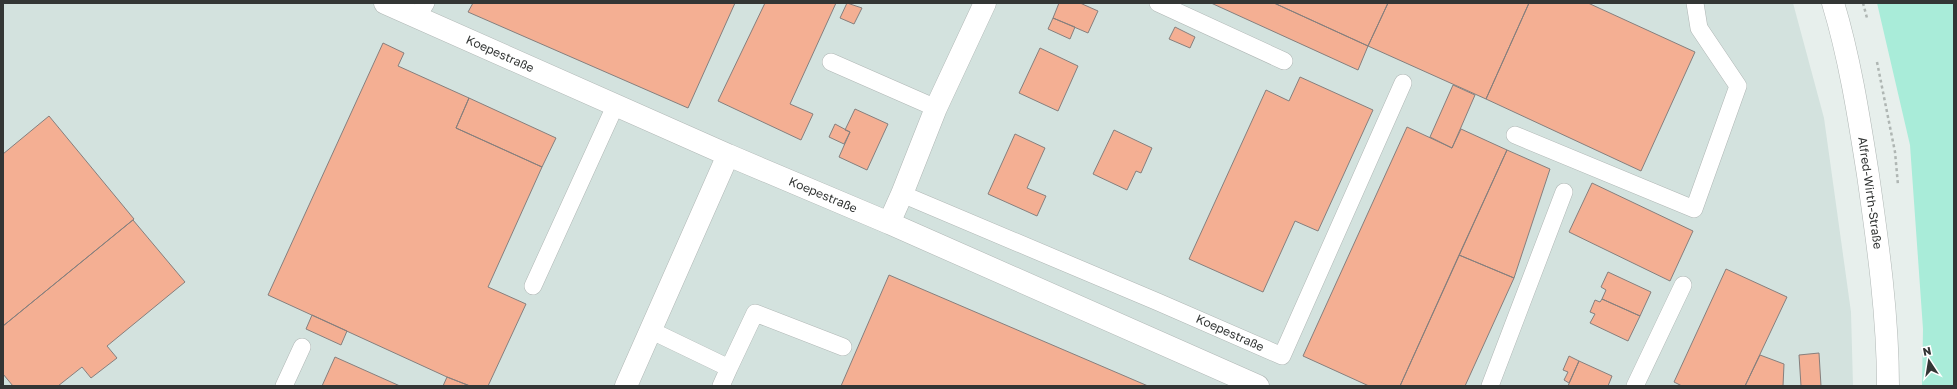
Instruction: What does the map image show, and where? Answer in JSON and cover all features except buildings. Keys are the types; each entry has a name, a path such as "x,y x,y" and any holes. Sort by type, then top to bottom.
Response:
{"street":[{"name":"Koepestraße","path":"385,3 422,10 616,104 728,155 889,223 1258,386"},
{"path":"889,223 936,108 985,3"},
{"name":"Alfred-Wirth-Straße","path":"1833,3 1857,106 1876,233 1888,352 1888,386"},
{"path":"626,386 728,155"}],"lane":[{"path":"1158,3 1284,61"},
{"path":"1515,135 1694,209 1738,86 1699,28 1695,3"},
{"path":"831,62 936,108"},
{"name":"Koepestraße","path":"902,194 1282,356 1403,82"},
{"path":"533,286 616,104"},
{"path":"1490,386 1564,192"},
{"path":"1635,386 1683,285"},
{"path":"721,386 755,313 843,347"},
{"path":"650,330 729,368"},
{"path":"284,386 302,347"}],"shaded area":[{"path":"3,3 1793,3 1824,118 1851,312 1853,386 3,386"}],"green space":[{"path":"1877,3 1954,3 1954,386 1922,386 1923,329 1910,145"}]}
